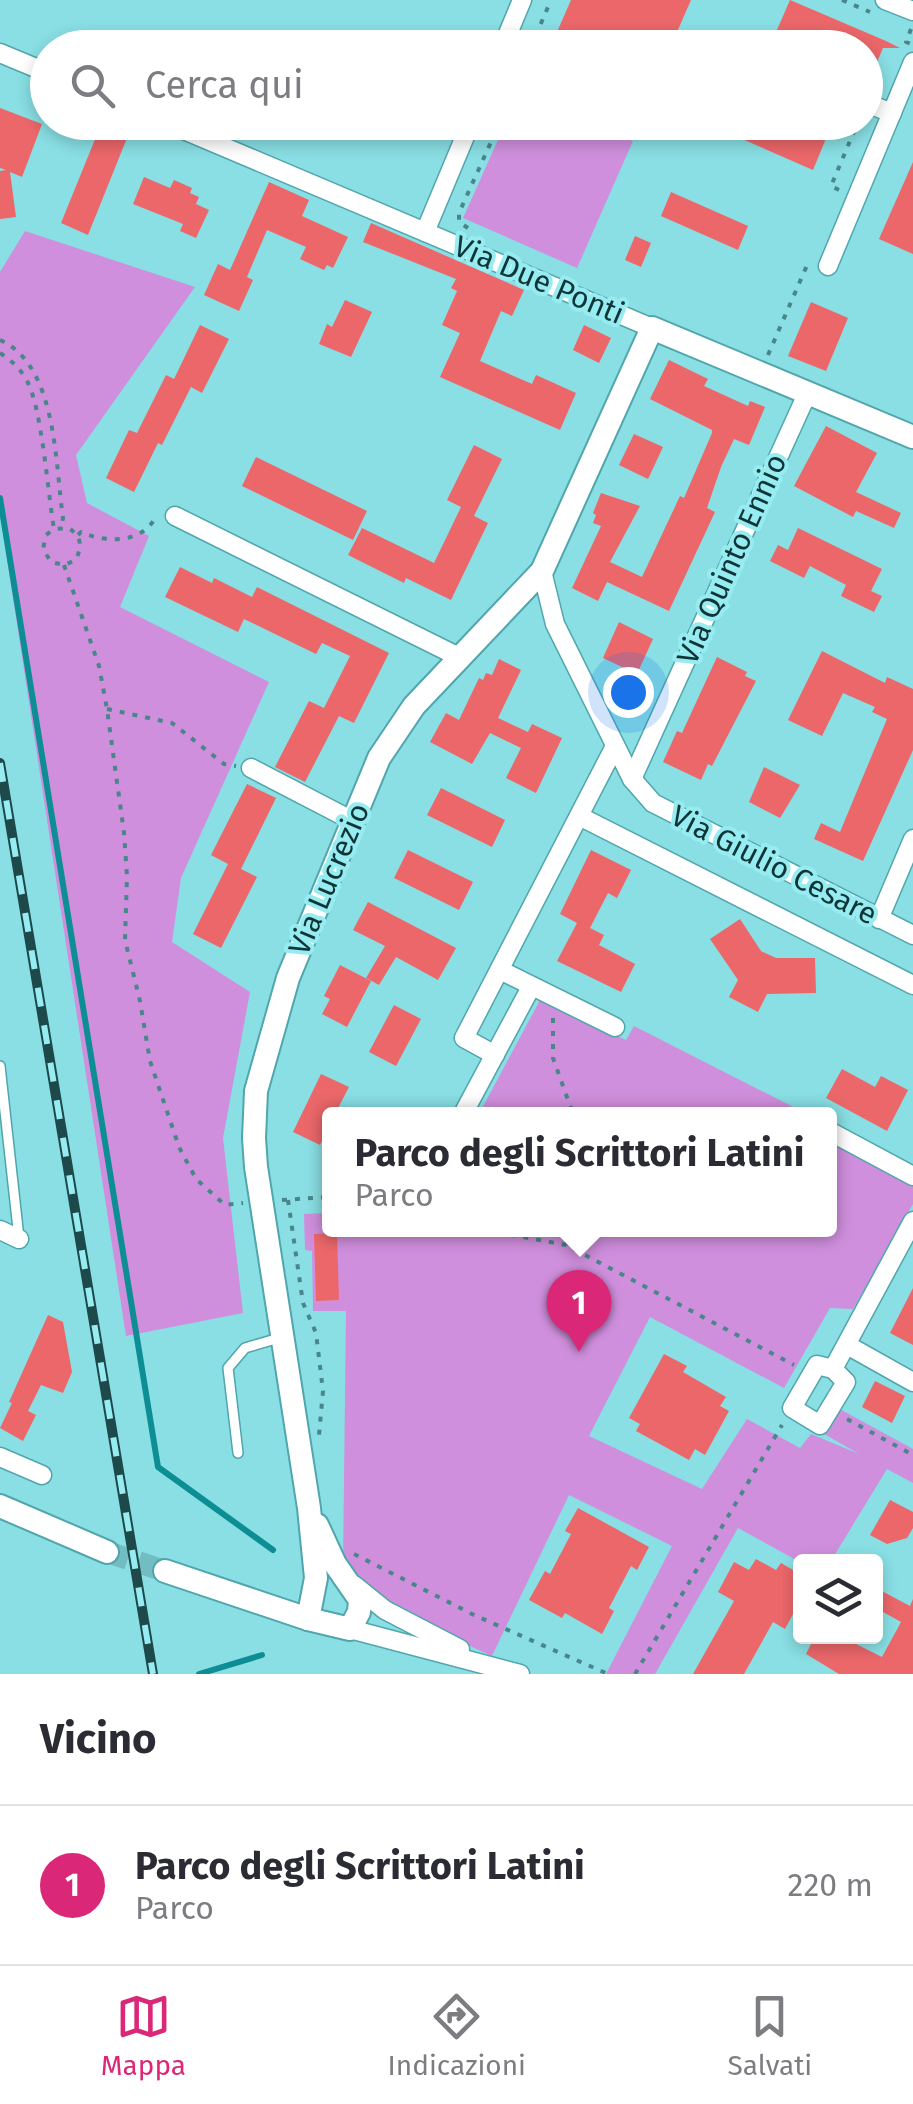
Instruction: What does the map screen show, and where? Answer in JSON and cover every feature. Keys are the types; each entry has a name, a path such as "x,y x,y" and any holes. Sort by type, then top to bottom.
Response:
{"street":[{"path":"510,30 522,0"},
{"path":"886,0 913,12"},
{"path":"0,53 30,66"},
{"path":"883,132 913,62"},
{"path":"883,111 892,114"},
{"name":"Via Due Ponti","path":"208,140 913,437"},
{"path":"425,232 463,140"},
{"path":"819,262 879,140"},
{"name":"Via Lucrezio","path":"308,1618 316,1578 309,1508 261,1200 254,1138 256,1091 288,978 379,758 414,706 542,571 652,328"},
{"name":"Via Quinto Ennio","path":"632,779 807,394"},
{"path":"177,517 459,657"},
{"name":"Via Giulio Cesare","path":"542,571 554,624 632,779 653,804 913,934"},
{"path":"494,1056 464,1038 615,746"},
{"path":"251,768 353,822"},
{"name":"Via Giulio Cesare","path":"580,816 913,985"},
{"path":"878,918 913,839"},
{"path":"500,970 615,1027"},
{"path":"466,1107 531,987"},
{"path":"837,1135 913,1176"},
{"path":"834,1369 913,1221"},
{"path":"0,1230 19,1239"},
{"path":"847,1345 913,1382"},
{"path":"818,1365 834,1369 846,1382 820,1425 792,1408 818,1365"},
{"path":"0,1456 42,1475"},
{"path":"0,1506 107,1552"},
{"name":"Via Lucrezio","path":"309,1508 341,1575 360,1600 350,1628"},
{"path":"164,1572 308,1618 520,1674"},
{"name":"Via Lucrezio","path":"341,1575 385,1610 487,1663"}],"lane":[{"path":"0,1066 19,1239"},
{"path":"238,1452 228,1368 244,1348 282,1337"}],"path":[{"path":"538,30 551,0"},
{"path":"467,227 460,222 460,212 492,140"},
{"path":"840,190 832,186 851,140"},
{"path":"766,359 819,262"},
{"path":"0,340 21,352 44,391 63,518 61,527"},
{"path":"0,353 16,364 29,385 54,529"},
{"path":"78,535 81,532 98,540 114,540 144,531 158,513 178,523 177,517"},
{"path":"61,527 78,535 82,547 76,560 64,566 52,562 43,550 46,535 61,527"},
{"path":"64,566 98,666 107,709 124,833 125,940 137,983 150,1061 179,1146 196,1179 224,1205 322,1198"},
{"path":"107,709 172,723 224,764 251,768"},
{"path":"554,998 552,1058 570,1107"},
{"path":"288,1200 303,1304 316,1334 324,1391 318,1440"},
{"path":"523,1237 566,1245 812,1375"},
{"path":"566,1245 567,1237"},
{"path":"635,1674 792,1408"},
{"path":"829,1409 913,1455"},
{"path":"352,1553 474,1615 608,1674"}],"shaded area":[{"path":"498,140 633,141 577,268 463,218"},
{"path":"25,231 195,287 76,455 87,503 149,536 120,607 269,682 181,878 172,942 250,992 223,1138 243,1313 126,1336 0,513 0,272"},
{"path":"540,1000 626,1040 634,1026 793,1107 483,1107"},
{"path":"837,1145 913,1185 913,1204 853,1309 830,1308 784,1388 650,1317 589,1436 702,1489 747,1419 800,1448 811,1434 859,1454 819,1431 836,1407 913,1449 913,1483 887,1469 835,1554 793,1554 793,1558 738,1528 655,1674 606,1674 672,1546 569,1495 492,1656 417,1622 343,1565 346,1311 313,1311 312,1251 305,1250 304,1214 322,1213 322,1237 837,1237"}],"building":[{"path":"571,0 691,0 678,30 558,30"},
{"path":"790,0 860,30 777,30"},
{"path":"883,40 886,41 900,48 883,48"},
{"path":"0,108 30,119 30,140 36,140 22,177 10,172 16,217 0,219 0,171 6,170 0,168"},
{"path":"95,140 126,140 88,235 61,223"},
{"path":"744,140 825,140 813,170"},
{"path":"913,162 913,254 879,239"},
{"path":"144,177 170,188 174,180 192,188 190,193 199,197 196,204 209,210 196,238 180,231 183,224 133,204"},
{"path":"269,182 309,200 302,216 348,237 333,268 327,265 324,270 300,259 306,247 267,230 247,277 253,280 239,311 204,295 218,264 230,270"},
{"path":"671,192 748,226 738,250 661,216"},
{"path":"371,223 524,290 512,316 501,311 480,361 532,384 536,375 576,393 560,430 440,377 460,333 442,325 457,291 451,288 456,279 363,242"},
{"path":"635,236 651,243 641,267 625,260"},
{"path":"345,300 372,312 351,357 319,344 327,324 332,327"},
{"path":"811,302 848,318 826,371 788,356"},
{"path":"200,325 229,339 202,393 191,387 134,492 106,478 129,430 137,433 166,375 174,379"},
{"path":"584,325 611,338 599,363 573,350"},
{"path":"669,360 708,379 704,386 748,406 750,401 765,407 749,445 734,439 707,508 715,512 669,611 607,582 598,601 572,588 601,526 593,523 593,513 601,493 640,506 610,562 642,577 680,496 684,498 712,433 650,399"},
{"path":"826,426 877,453 856,492 901,513 894,528 856,511 853,517 794,486"},
{"path":"634,434 663,447 648,479 619,465"},
{"path":"474,445 502,459 474,516 488,523 451,600 406,578 404,583 348,555 362,528 434,563 461,507 447,500"},
{"path":"256,457 367,511 353,540 242,486"},
{"path":"798,528 882,569 871,591 882,596 874,612 841,596 846,585 810,566 804,578 770,561 778,545 788,550"},
{"path":"180,567 252,597 257,587 389,653 354,723 339,716 305,782 275,767 309,701 324,708 350,656 322,643 316,654 244,619 238,632 165,597"},
{"path":"619,622 653,639 637,674 603,658"},
{"path":"822,651 885,683 887,677 913,689 913,750 863,861 814,839 821,823 840,832 887,719 872,712 875,707 843,693 822,736 788,720"},
{"path":"717,657 756,681 701,780 663,762 677,731 682,733"},
{"path":"499,659 521,670 498,718 528,732 532,724 562,738 536,793 506,778 521,748 490,733 472,764 430,742 446,713 459,720 479,678 483,680 486,673 492,675"},
{"path":"764,767 800,785 780,818 749,802"},
{"path":"247,784 276,798 241,869 257,877 221,948 193,934 228,864 211,855"},
{"path":"441,788 505,820 492,847 427,815"},
{"path":"408,850 473,882 459,910 394,878"},
{"path":"591,850 631,870 617,898 608,893 590,928 604,935 599,945 635,964 621,992 557,961 577,923 560,914"},
{"path":"368,902 456,948 438,980 396,957 379,985 366,978 385,946 353,930"},
{"path":"740,919 761,951 776,958 815,958 816,993 767,994 758,1012 729,997 738,980 710,939"},
{"path":"340,965 371,981 347,1027 322,1014 330,999 324,996"},
{"path":"394,1005 421,1019 396,1066 369,1052"},
{"path":"842,1069 875,1087 881,1076 908,1090 887,1131 826,1098"},
{"path":"321,1074 349,1087 339,1107 322,1107 320,1145 293,1132"},
{"path":"314,1234 337,1237 339,1300 316,1301"},
{"path":"913,1288 913,1345 890,1333"},
{"path":"48,1315 63,1322 72,1372 63,1393 41,1385 28,1411 36,1415 23,1441 0,1428"},
{"path":"664,1354 687,1366 683,1372 726,1397 720,1406 729,1411 705,1455 695,1449 689,1460 636,1431 640,1424 629,1418"},
{"path":"875,1381 905,1396 892,1423 862,1407"},
{"path":"890,1500 913,1512 913,1528 907,1538 887,1544 870,1535"},
{"path":"578,1508 649,1547 637,1570 631,1566 609,1608 614,1611 602,1634 565,1613 562,1618 529,1600 545,1571 550,1574 571,1534 565,1531"},
{"path":"756,1559 776,1570 781,1563 793,1570 793,1614 785,1629 773,1622 744,1674 693,1674 734,1601 718,1592 734,1562 749,1570"},
{"path":"883,1592 910,1606 913,1599 913,1674 839,1674 806,1654 811,1644 856,1644 882,1657 901,1622 883,1612"}],"waterway":[{"path":"0,498 158,1467 273,1550"},
{"path":"199,1674 262,1655"}],"tunnel":[{"path":"107,1552 165,1571"}],"railway":[{"path":"0,763 153,1674"}],"place":[{"name":"Parco degli Scrittori Latini","path":"579,1352"}]}
